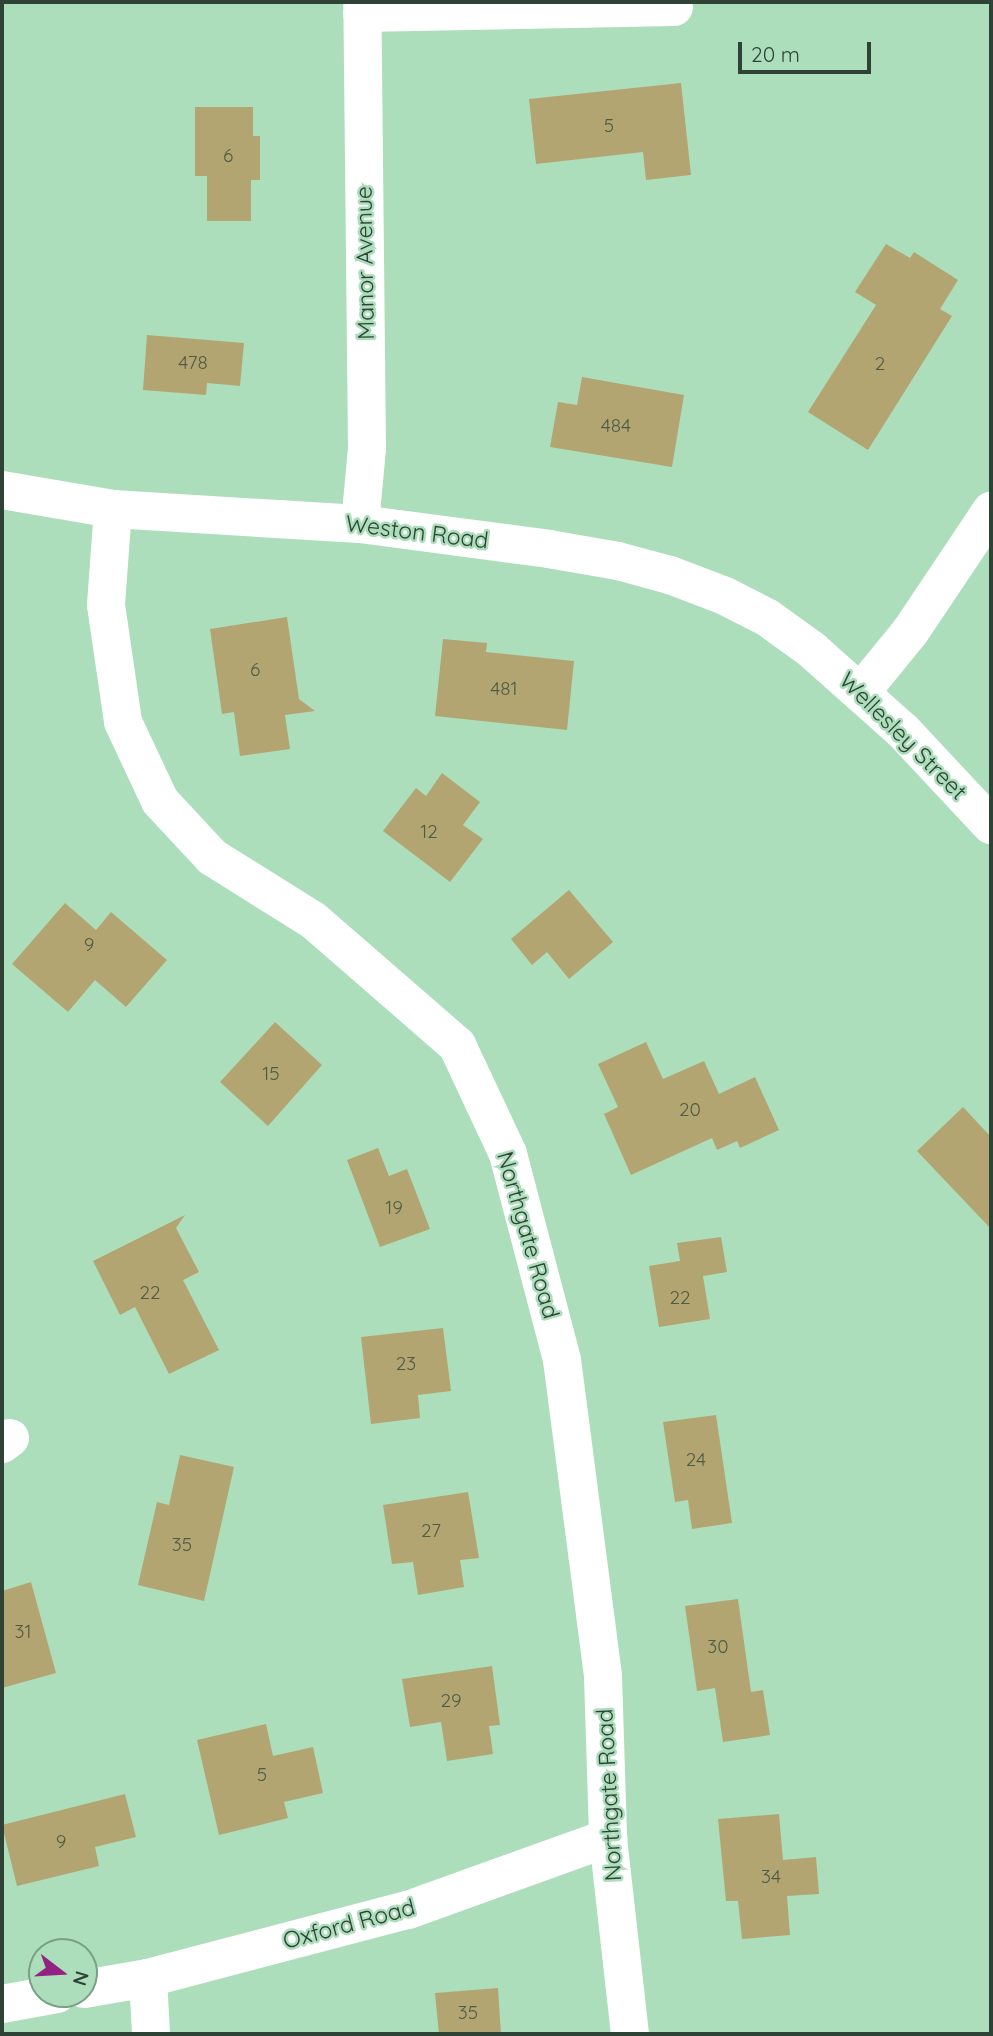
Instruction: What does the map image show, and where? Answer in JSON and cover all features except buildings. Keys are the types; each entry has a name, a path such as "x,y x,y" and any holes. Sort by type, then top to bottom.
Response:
{"street":[{"path":"362,7 674,7"},
{"name":"Manor Avenue","path":"360,524 368,448 362,7"},
{"name":"Weston Road","path":"2,491 113,509 360,524 549,549 657,571 725,596 768,618 812,650"},
{"name":"Northgate Road","path":"113,509 106,605 123,722 160,801 212,858 313,920 457,1045 508,1154 562,1360 603,1676 608,1838 629,2034"},
{"path":"861,692 910,632 991,511"},
{"name":"Wellesley Street","path":"812,650 903,731 991,825"},
{"name":"Oxford Road","path":"98,1987 148,1978 408,1910 608,1838"},
{"path":"148,1978 151,2034"},
{"path":"2,2004 28,1999"}]}
